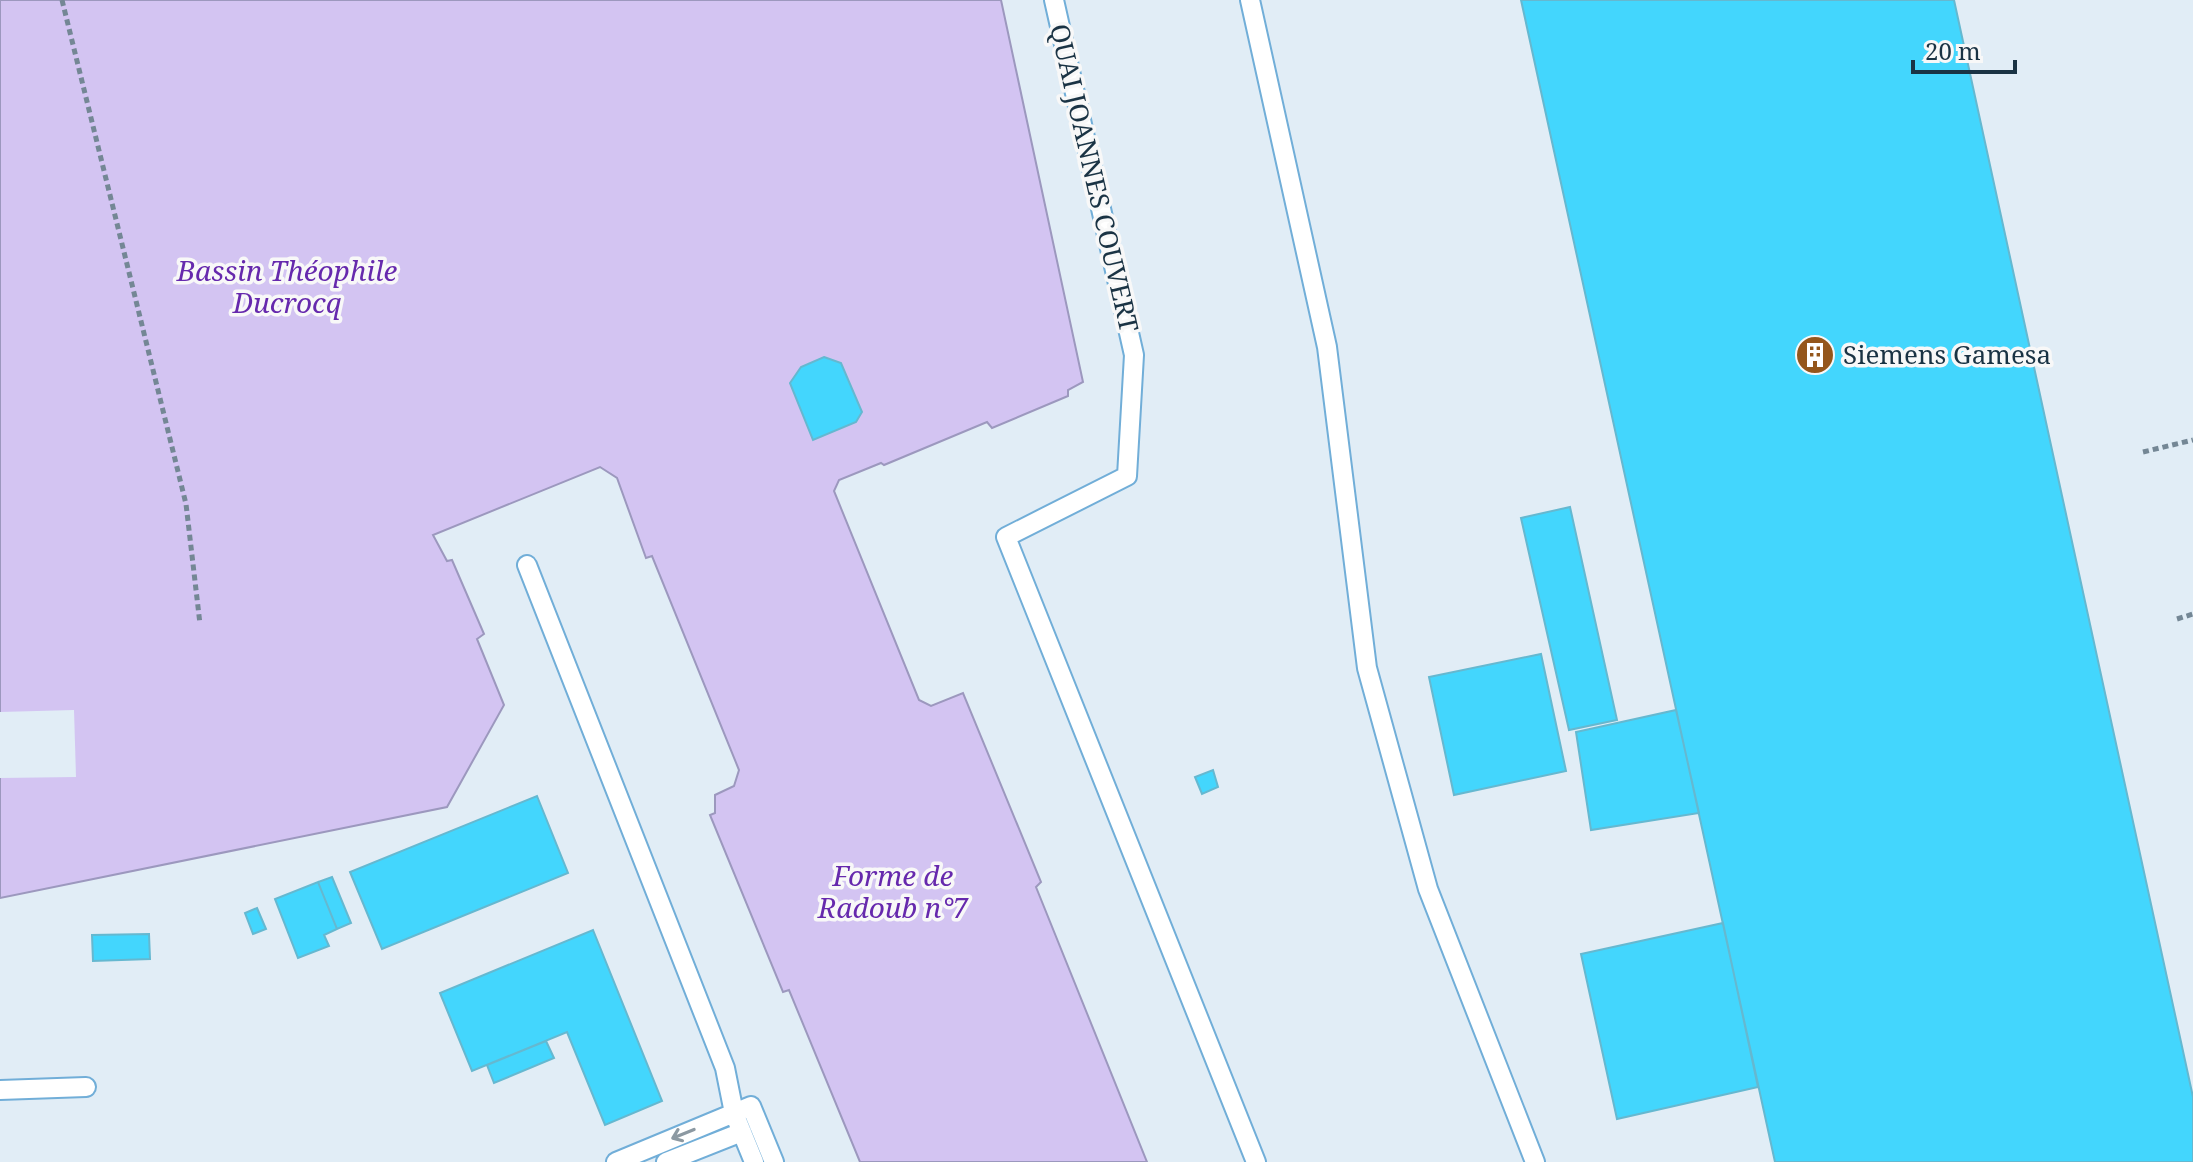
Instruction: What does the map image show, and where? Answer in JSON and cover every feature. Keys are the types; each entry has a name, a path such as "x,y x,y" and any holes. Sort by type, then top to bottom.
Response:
{"lane":[{"name":"QUAI JOANNES COUVERT","path":"1054,0 1134,355 1127,476 1006,537 1256,1162"},
{"path":"1250,0 1327,347 1367,668 1428,889 1535,1162"},
{"path":"527,565 725,1068 743,1110 774,1162"},
{"path":"0,1090 86,1087"},
{"path":"743,1110 742,1132 754,1162"},
{"path":"616,1162 743,1110"},
{"path":"666,1162 742,1132"}],"path":[{"path":"62,0 186,504 200,624"},
{"path":"2143,452 2193,440"},
{"path":"2177,619 2193,614"}],"water":[{"name":"Bassin Théophile Ducrocq","path":"0,0 1001,0 1083,382 1068,390 1068,396 992,428 987,422 884,465 881,463 839,480 834,491 919,700 931,706 963,693 1041,882 1036,887 1147,1162 860,1162 789,990 783,992 710,815 715,813 715,795 734,786 739,770 652,556 646,558 617,478 600,467 433,535 447,561 452,560 484,634 477,639 504,705 447,807 0,898"}],"pier":[{"path":"74,710 76,777 0,778 0,712"}],"building":[{"name":"Siemens Gamesa","path":"1521,0 1954,0 2193,1097 2193,1162 1775,1162"},
{"path":"824,357 841,363 862,412 856,422 813,440 790,383 801,367"},
{"path":"1570,507 1617,720 1569,730 1521,518"},
{"path":"1541,654 1566,771 1454,795 1429,677"},
{"path":"1676,710 1699,813 1591,830 1576,732"},
{"path":"1213,770 1218,787 1202,794 1195,777"},
{"path":"537,796 568,873 382,949 350,872"},
{"path":"332,877 351,923 337,929 318,882"},
{"path":"318,882 337,929 324,935 329,946 298,958 275,899"},
{"path":"257,908 266,929 253,934 245,913"},
{"path":"1723,923 1758,1087 1617,1119 1581,954"},
{"path":"593,930 662,1101 605,1125 567,1032 472,1071 440,993"},
{"path":"149,934 150,959 93,961 92,935"},
{"path":"546,1041 554,1058 494,1083 487,1065"}],"place":[{"name":"Siemens Gamesa","path":"1815,355"}],"water label":[{"name":"Forme de Radoub n°7","path":"893,892"}]}
